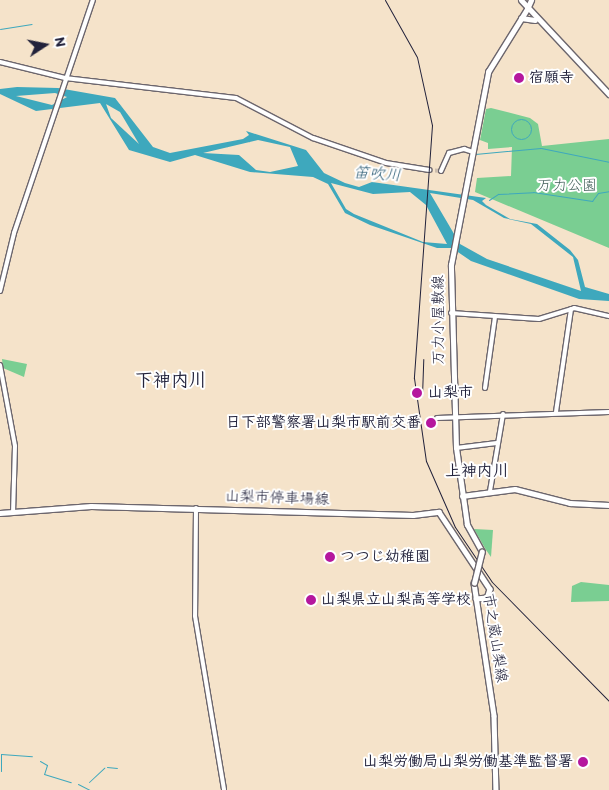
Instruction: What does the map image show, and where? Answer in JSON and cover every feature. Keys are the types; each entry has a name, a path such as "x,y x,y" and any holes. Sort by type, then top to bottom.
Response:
{"highway":[{"path":"521,0 537,21 609,94"},
{"path":"527,9 531,0"},
{"path":"521,18 537,21"}],"main road":[{"name":"万力小屋敷線","path":"462,496 454,417 451,313 452,260 470,174 488,72 527,9"},
{"path":"462,496 515,489 561,502 609,505"},
{"name":"市之蔵山梨線","path":"462,496 467,525 482,552 474,584 494,716 496,790"},
{"name":"山梨市停車場線","path":"0,514 91,506 413,515 439,512 490,589 488,598 476,599"}],"street":[{"path":"0,291 41,150 64,79 93,0"},
{"path":"0,62 64,79 236,98 313,138 386,163 430,170"},
{"path":"441,171 449,153 464,149 473,152"},
{"path":"451,313 495,317 543,318 571,308 609,316"},
{"path":"556,412 571,308"},
{"path":"485,388 495,317"},
{"path":"0,365 15,446 13,512"},
{"path":"437,418 556,412 609,412"},
{"path":"490,492 502,414"},
{"path":"456,448 497,444"},
{"path":"196,508 196,616 224,790"}],"green space":[{"name":"万力公園","path":"491,108 530,118 538,124 542,146 609,139 609,248 475,192 477,178 511,176 512,147 488,149 488,143 480,140 486,109"},
{"path":"2,359 27,364 24,377 3,368"},
{"path":"474,529 493,530 491,557 486,550"},
{"path":"581,582 609,585 609,601 571,602 572,586"}],"water":[{"path":"17,87 58,88 115,98 153,147 170,153 243,139 249,135 246,131 306,150 324,173 359,187 372,182 486,198 482,201 486,205 510,219 537,224 570,250 578,260 585,287 609,294 609,301 579,299 471,261 452,248 437,248 370,225 345,213 328,184 313,177 250,172 195,155 170,162 129,150 100,103 36,111 0,94 0,89","holes":["55,93 67,97 52,105 16,96","106,104 120,112 139,144 111,118","258,140 290,147 298,166 270,172 256,170 239,155 203,153","331,183 373,194 410,192 426,205 447,244 423,242 346,209","430,193 473,200 504,218 531,224 573,257 581,291 487,259 460,244"]}],"waterway":[{"path":"0,29 32,24"},
{"path":"521,119 528,122 531,129 528,136 521,139 514,136 511,129 514,122 521,119"},
{"path":"475,154 541,148 609,162"},
{"path":"489,200 498,194 533,192 592,201 598,193 609,191"},
{"path":"1,771 1,754 32,756"},
{"path":"40,761 47,765 44,774 71,782"},
{"path":"107,767 117,768"},
{"path":"89,782 104,768"},
{"path":"78,784 90,790"}],"tunnel":[{"path":"429,170 441,171"}],"railway":[{"path":"385,0 417,57 432,125 414,378 426,461 455,527 492,582 609,701"},
{"path":"422,396 423,359"}],"place":[{"name":"宿願寺","path":"519,78"},
{"name":"山梨市","path":"417,393"},
{"name":"日下部警察署山梨市駅前交番","path":"431,423"},
{"name":"つつじ幼稚園","path":"330,557"},
{"name":"山梨県立山梨高等学校","path":"311,600"},
{"name":"山梨労働局山梨労働基準監督署","path":"583,762"}],"district":[{"name":"下神内川","path":"171,380"},
{"name":"上神内川","path":"477,471"}],"water label":[{"name":"笛吹川","path":"377,174"}]}
